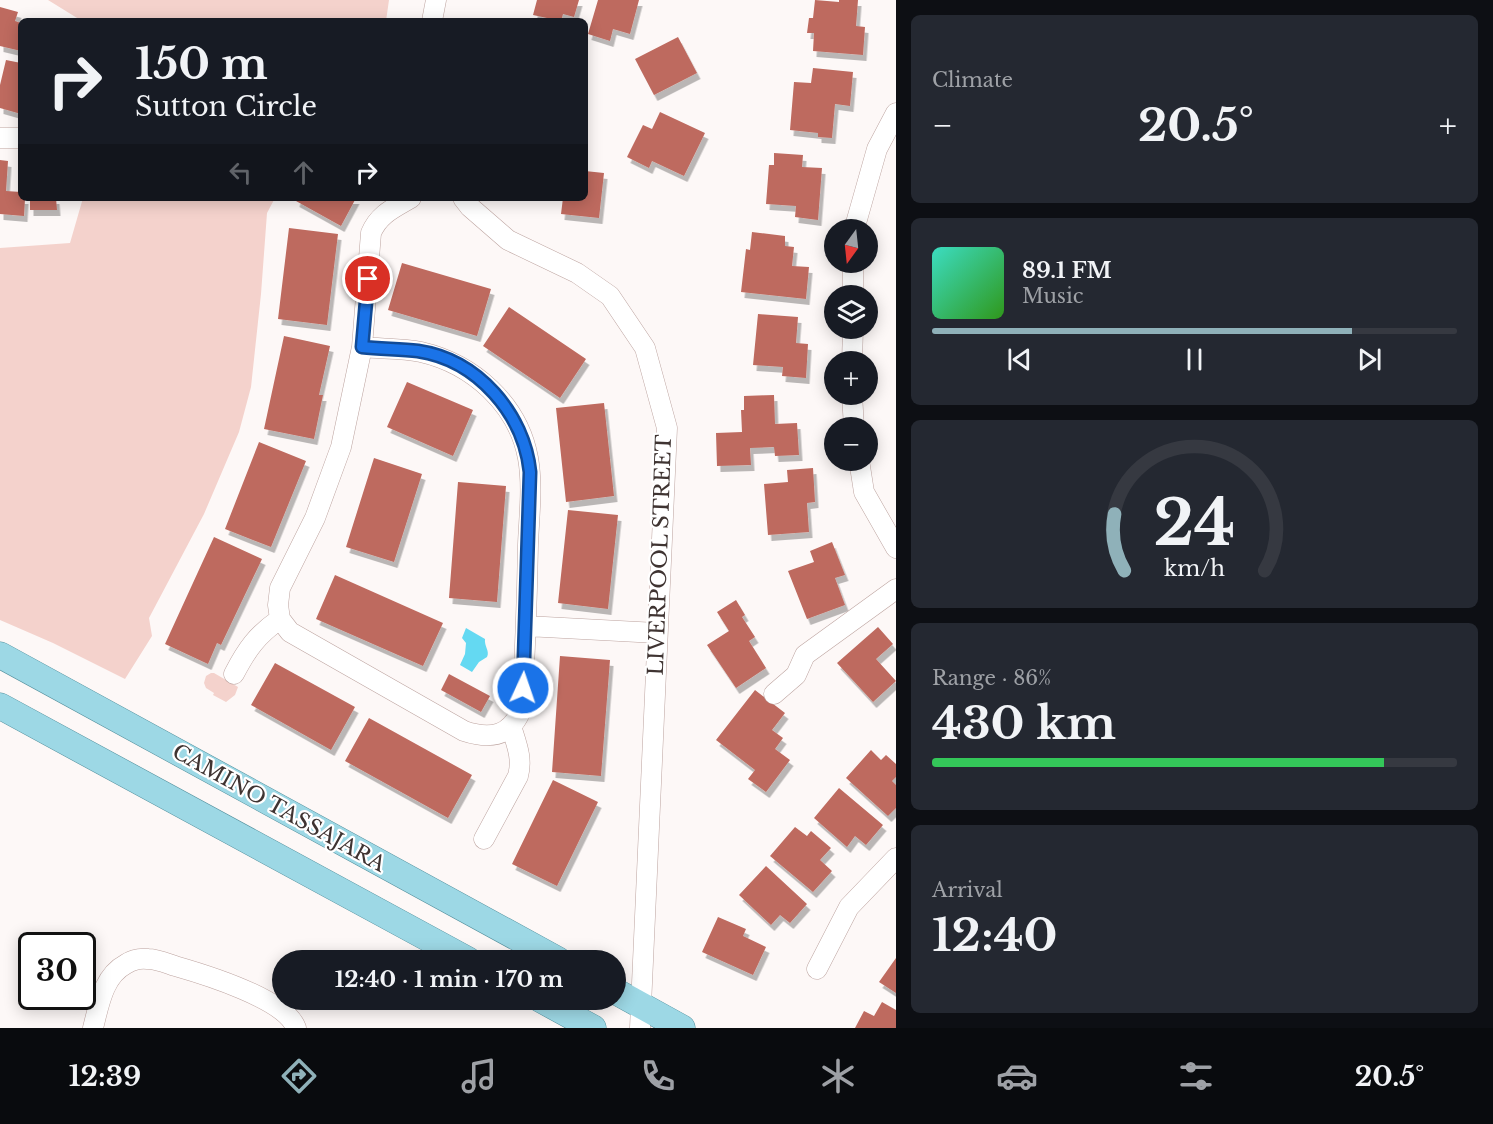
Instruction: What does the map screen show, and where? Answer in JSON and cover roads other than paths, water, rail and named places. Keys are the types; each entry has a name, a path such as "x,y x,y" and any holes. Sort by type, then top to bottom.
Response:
{"main road":[{"name":"CAMINO TASSAJARA","path":"0,655 540,950"},
{"name":"CAMINO TASSAJARA","path":"0,706 450,950"},
{"path":"626,1002 640,1016 682,1028"},
{"path":"560,1010 593,1028"}],"street":[{"path":"433,18 436,0"},
{"path":"857,219 877,149 896,113"},
{"path":"0,138 18,138"},
{"path":"362,347 420,352 445,359 469,371 498,396 507,408 524,444 530,472 522,708 519,717 501,734 489,736 464,731 290,632 280,619 278,605 280,588 315,518 341,447 362,347 371,233 375,223 382,215 406,201"},
{"name":"LIVERPOOL STREET","path":"465,201 507,240 577,273 610,296 645,348 667,428 640,1016"},
{"path":"861,471 864,492 896,548"},
{"path":"774,694 796,675 805,655 896,589"},
{"path":"234,674 246,650 263,631 280,619"},
{"path":"526,626 657,633"},
{"path":"484,839 521,767 521,757 511,726"},
{"path":"817,969 849,907 896,858"},
{"path":"93,1028 108,979 127,963 149,958 203,974 260,997 289,1016 296,1028"}],"water":[{"path":"466,628 485,639 488,653 487,657 479,662 472,672 460,665 465,654 466,643 462,638"}]}
